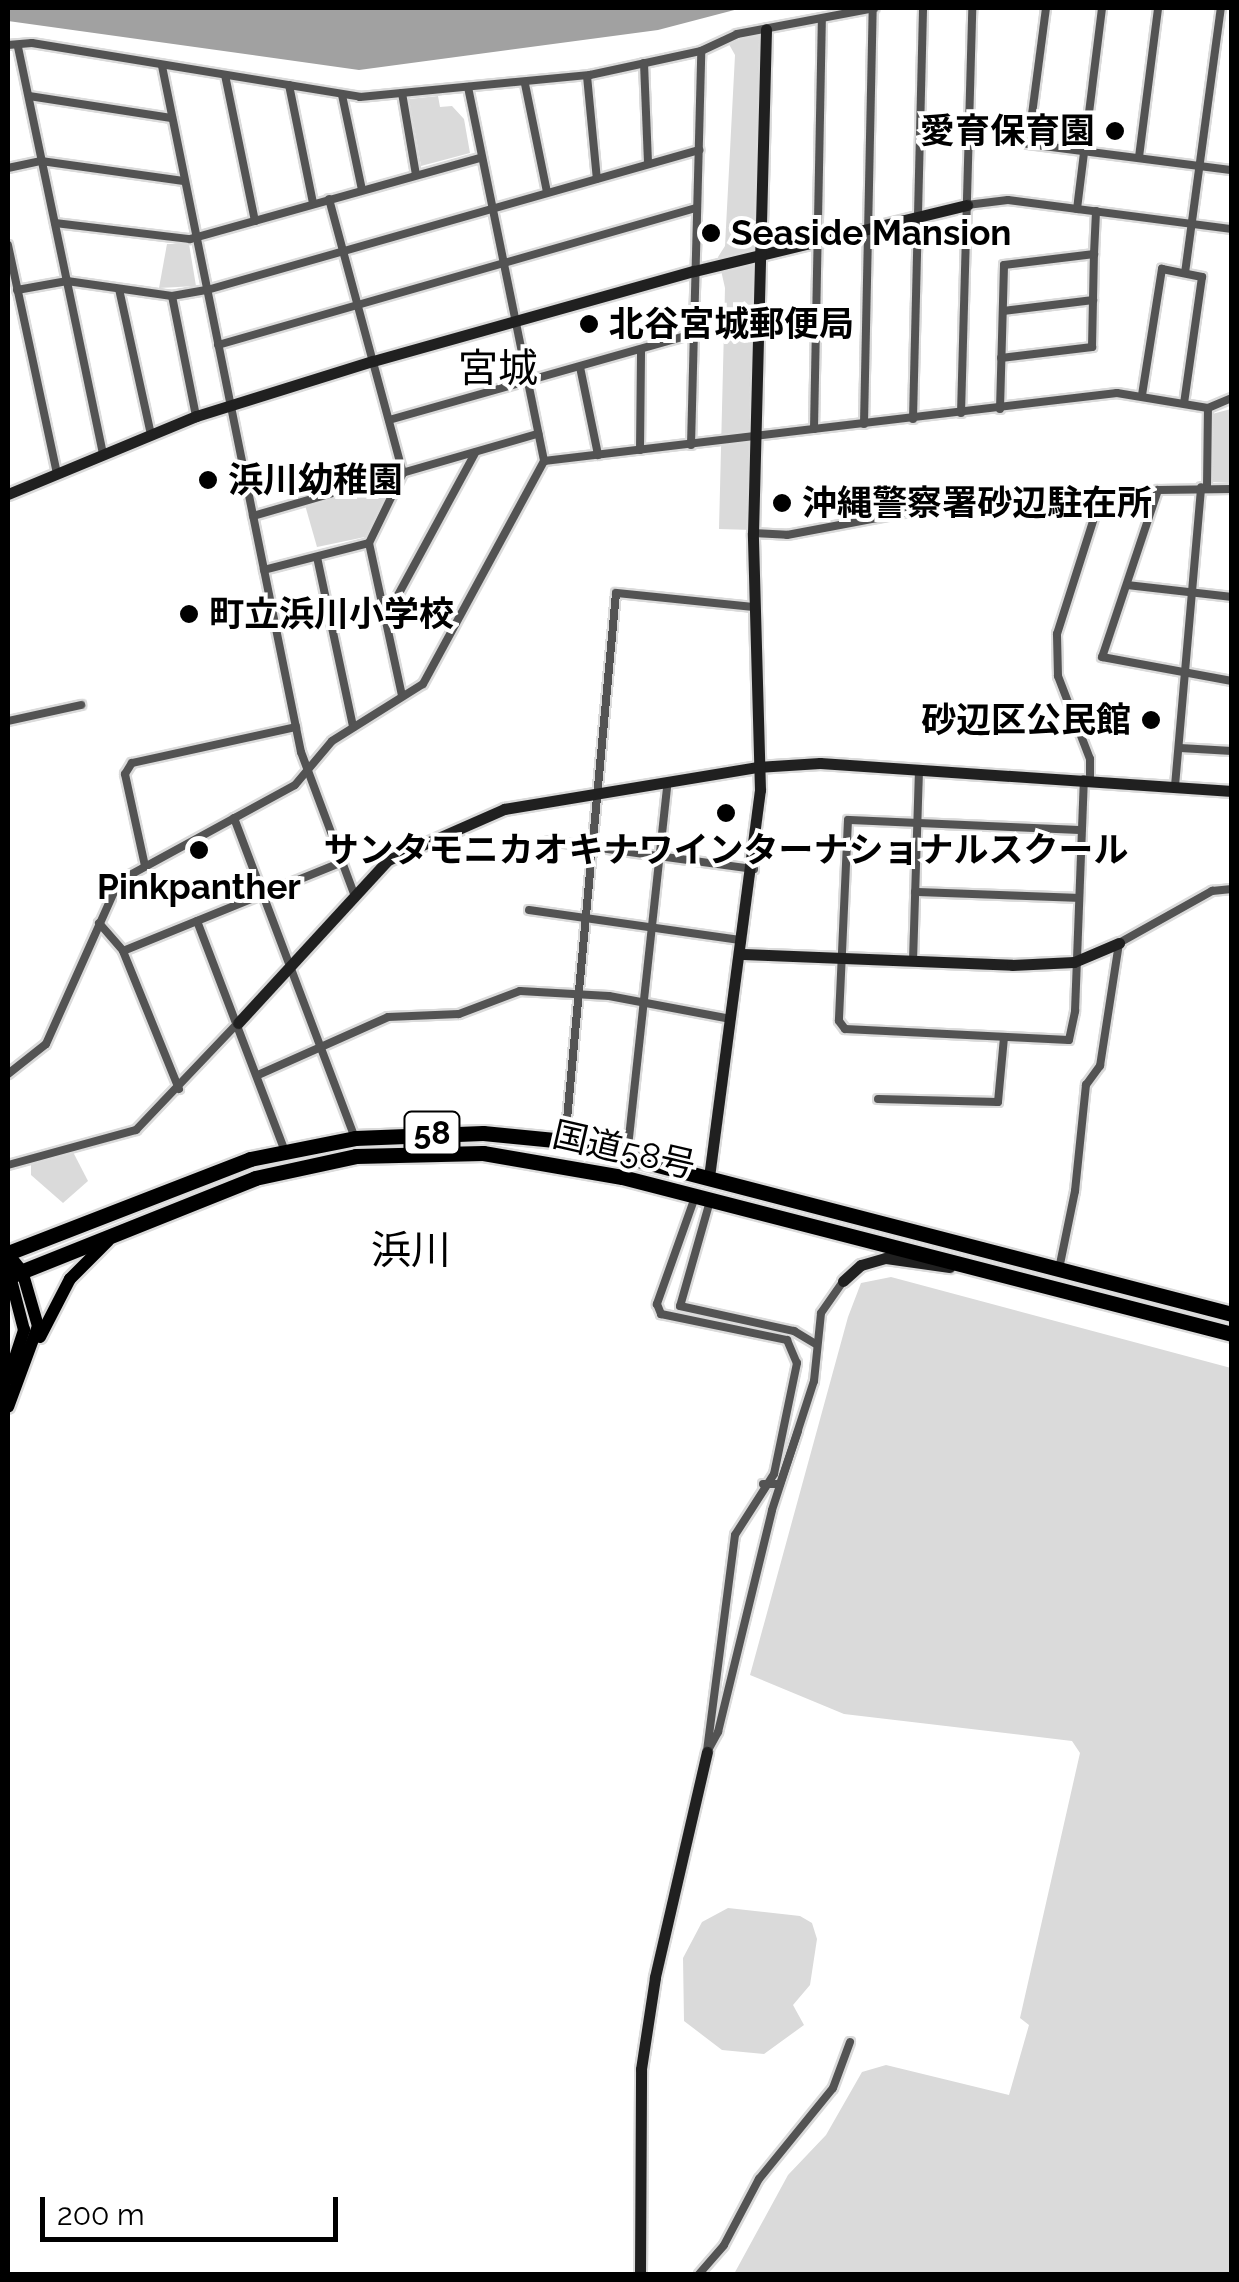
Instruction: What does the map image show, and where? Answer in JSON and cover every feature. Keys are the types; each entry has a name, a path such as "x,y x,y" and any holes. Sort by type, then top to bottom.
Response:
{"highway":[{"name":"国道58号","path":"8,1254 212,1172 285,1152 355,1138 483,1133 565,1141 1232,1314"},
{"name":"国道58号","path":"11,1273 255,1178 412,1151 560,1162 1232,1334"}],"main road":[{"path":"8,1407 31,1354 86,1258 130,1224"},
{"path":"8,1254 24,1330 8,1379"},
{"path":"11,1273 38,1314 31,1354"}],"street":[{"path":"8,45 32,43 342,94 402,93 587,76 701,51 766,29 874,8 864,424"},
{"path":"913,419 922,8"},
{"path":"961,414 972,8"},
{"path":"1046,8 1028,144 1232,170"},
{"path":"1077,209 1102,8"},
{"path":"1139,157 1158,8"},
{"path":"1184,273 1194,224 1220,8"},
{"path":"814,430 822,20"},
{"path":"640,2274 641,2070 655,1978 707,1752 722,1714 772,1510 797,1380 793,1344 756,1331 689,1324 661,1314 658,1304 710,1177 754,869 754,436 766,29"},
{"path":"1217,34 1232,36"},
{"path":"18,47 103,454"},
{"path":"692,444 701,51"},
{"path":"644,62 648,164"},
{"path":"162,66 306,773 354,894"},
{"path":"226,75 255,221"},
{"path":"587,76 597,178"},
{"path":"524,84 547,192"},
{"path":"289,86 313,204"},
{"path":"8,1074 46,1044 118,881 234,818 306,773 332,740 424,684 544,462 468,87"},
{"path":"402,93 416,175"},
{"path":"342,94 362,190"},
{"path":"29,96 171,118"},
{"path":"17,290 67,281 172,296 207,290 699,150"},
{"path":"55,223 174,242 481,158"},
{"path":"8,168 41,161 184,181"},
{"path":"329,200 403,473 369,543 402,695"},
{"path":"8,494 196,416 374,362 694,271 966,205 1008,200 1232,229"},
{"path":"218,345 697,208"},
{"path":"1002,358 1092,346 1096,211"},
{"path":"8,245 56,474"},
{"path":"1000,409 1004,265 1094,254"},
{"path":"1142,395 1162,269 1202,276 1184,403"},
{"path":"119,288 150,435"},
{"path":"172,296 196,416"},
{"path":"1002,311 1093,300"},
{"path":"389,420 693,334"},
{"path":"640,450 641,350"},
{"path":"580,368 598,455"},
{"path":"544,462 1142,395 1208,408 1231,398 1232,386"},
{"path":"1175,786 1208,408"},
{"path":"253,516 538,434"},
{"path":"386,619 475,452"},
{"path":"1232,489 1158,490 1102,657 1185,677 1232,681"},
{"path":"753,533 787,535 1005,494"},
{"path":"1081,830 848,820 839,1021 845,1029 1069,1040 1081,830 1090,759 1058,676 1056,634 1095,515 1096,496"},
{"path":"264,570 369,543"},
{"path":"317,556 353,727"},
{"path":"1126,585 1232,597"},
{"path":"565,1141 616,593 754,608"},
{"path":"8,721 81,705"},
{"path":"145,866 125,774 132,763 296,728"},
{"path":"1180,748 1232,752"},
{"path":"8,1165 136,1130 178,1089 354,894 406,848 504,809 667,786 757,767 919,769 1232,791"},
{"path":"913,960 919,769"},
{"path":"627,1156 667,786"},
{"path":"234,818 324,1045 355,1138"},
{"path":"549,841 754,869"},
{"path":"123,951 340,863"},
{"path":"529,910 652,927 744,947 842,958 1074,962 1120,943 1212,891 1232,890"},
{"path":"915,892 1078,898"},
{"path":"197,921 285,1152"},
{"path":"99,922 123,951 178,1089"},
{"path":"1059,1269 1075,1191 1086,1084 1100,1066 1120,943"},
{"path":"258,1075 388,1016 459,1014 520,991 645,1002 731,1019"},
{"path":"878,1099 998,1102 1004,1037"},
{"path":"702,1199 680,1306 794,1330 818,1347"},
{"path":"707,1752 704,1730 720,1666 735,1535 801,1428 821,1314 842,1281 860,1264 886,1258 998,1274"},
{"path":"699,2274 724,2246 758,2179 833,2088 850,2042"}],"shaded area":[{"path":"8,8 742,8 658,30 359,70 8,21"},
{"path":"766,29 753,530 719,529 725,288 718,257 725,246 735,55 726,39"},
{"path":"438,96 440,107 452,106 464,119 470,153 421,166 409,99"},
{"path":"167,244 189,244 196,286 159,288"},
{"path":"1231,409 1230,483 1210,482 1212,414"},
{"path":"390,481 393,485 365,537 317,547 305,505"},
{"path":"72,1150 88,1181 63,1203 31,1175 31,1162"},
{"path":"891,1277 1231,1368 1231,2274 734,2274 788,2175 826,2135 862,2072 886,2065 1009,2095 1029,2025 1020,2018 1080,1753 1072,1741 844,1714 750,1675 848,1317 861,1283"},
{"path":"728,1908 800,1916 812,1923 817,1939 810,1985 793,2005 804,2025 764,2054 722,2050 684,2021 683,1958 702,1922"}],"place":[{"name":"愛育保育園","path":"1115,131"},
{"name":"Seaside Mansion","path":"711,233"},
{"name":"北谷宮城郵便局","path":"589,324"},
{"name":"浜川幼稚園","path":"208,480"},
{"name":"沖縄警察署砂辺駐在所","path":"782,503"},
{"name":"町立浜川小学校","path":"189,614"},
{"name":"砂辺区公民館","path":"1151,720"},
{"name":"サンタモニカオキナワインターナショナルスクール","path":"726,813"},
{"name":"Pinkpanther","path":"199,850"}],"district":[{"name":"宮城","path":"498,368"},
{"name":"浜川","path":"411,1250"}]}
